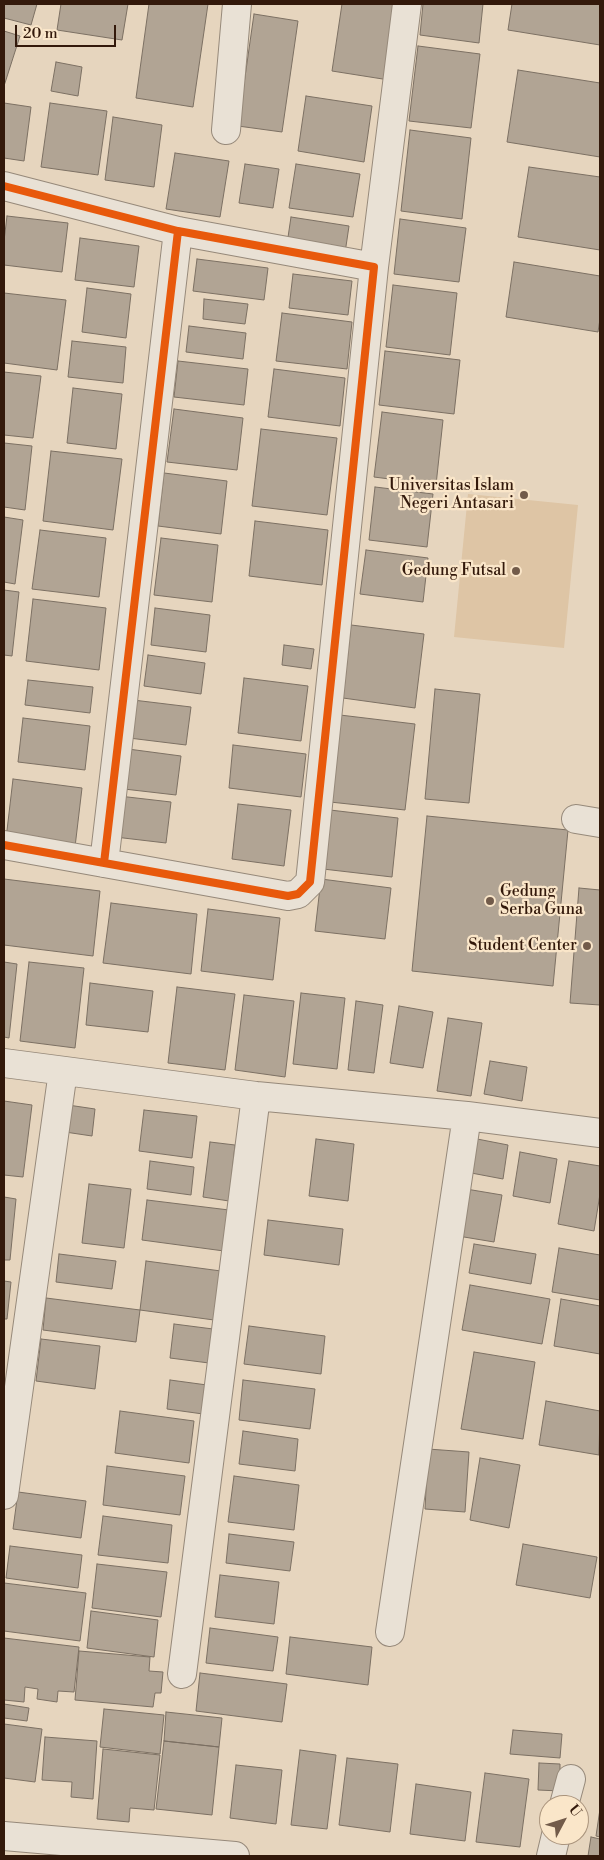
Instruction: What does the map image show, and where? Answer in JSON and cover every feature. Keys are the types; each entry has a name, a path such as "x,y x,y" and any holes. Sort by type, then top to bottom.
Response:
{"street":[{"path":"226,130 237,4"},
{"path":"4,845 288,896 298,894 310,882 374,266 407,4"},
{"path":"4,186 178,231 374,266"},
{"path":"104,863 178,231"},
{"path":"4,1063 256,1096 467,1116 600,1134"},
{"path":"4,1495 63,1071"},
{"path":"182,1674 256,1096"},
{"path":"390,1632 467,1116"},
{"path":"567,1795 571,1779"},
{"path":"4,1836 236,1856"}],"shaded area":[{"name":"Gedung Futsal","path":"468,494 578,505 564,648 454,637"}],"building":[{"path":"4,4 37,4 31,25 4,18"},
{"path":"61,4 128,4 122,40 57,30"},
{"path":"149,4 208,4 193,107 136,98"},
{"path":"342,4 400,4 389,80 332,71"},
{"path":"423,4 483,4 479,43 420,35"},
{"path":"512,4 600,4 600,45 508,30"},
{"path":"254,14 298,21 282,132 238,126"},
{"path":"4,31 20,36 4,86"},
{"path":"418,46 480,54 471,128 409,121"},
{"path":"56,62 82,67 78,96 51,91"},
{"path":"518,70 600,83 600,157 507,142"},
{"path":"306,96 372,106 364,162 298,151"},
{"path":"4,103 31,107 24,161 4,158"},
{"path":"50,103 107,111 98,175 41,167"},
{"path":"113,117 162,125 154,187 105,180"},
{"path":"410,130 471,138 462,219 401,211"},
{"path":"175,153 229,161 220,217 166,209"},
{"path":"245,164 279,169 273,208 239,203"},
{"path":"296,164 360,174 353,217 289,208"},
{"path":"529,167 600,177 600,250 518,237"},
{"path":"7,216 68,223 62,272 4,265"},
{"path":"291,217 349,226 345,253 287,244"},
{"path":"400,219 466,228 459,282 394,274"},
{"path":"80,238 139,246 134,287 75,280"},
{"path":"197,259 268,268 264,300 193,291"},
{"path":"514,262 600,276 600,319 598,332 506,317"},
{"path":"293,274 352,281 348,315 289,308"},
{"path":"393,285 457,293 450,355 386,347"},
{"path":"87,288 131,294 126,338 82,332"},
{"path":"4,293 66,300 57,370 4,363"},
{"path":"204,299 248,304 245,324 203,319"},
{"path":"282,313 352,322 347,369 276,361"},
{"path":"189,326 246,333 243,359 186,352"},
{"path":"72,341 126,347 123,383 68,377"},
{"path":"385,351 460,360 454,414 379,405"},
{"path":"178,361 248,369 244,405 174,397"},
{"path":"274,369 345,378 340,426 268,417"},
{"path":"4,372 41,376 33,438 4,435"},
{"path":"73,388 122,394 116,449 67,443"},
{"path":"174,409 243,418 237,470 167,462"},
{"path":"382,412 443,420 436,485 374,477"},
{"path":"261,429 337,438 327,515 252,506"},
{"path":"4,443 32,446 25,510 4,507"},
{"path":"51,451 122,459 113,530 43,521"},
{"path":"164,473 227,481 221,534 158,526"},
{"path":"375,487 433,494 427,547 369,540"},
{"path":"4,517 23,520 15,584 4,582"},
{"path":"255,521 328,530 322,585 249,576"},
{"path":"40,530 106,538 99,597 32,589"},
{"path":"161,538 218,545 212,602 154,595"},
{"path":"366,550 428,558 423,602 360,594"},
{"path":"4,590 19,592 12,656 4,655"},
{"path":"33,599 106,608 99,670 26,661"},
{"path":"155,608 210,615 206,652 151,645"},
{"path":"351,625 424,634 415,708 343,698"},
{"path":"284,645 314,649 311,669 282,665"},
{"path":"148,655 205,663 201,694 144,686"},
{"path":"244,678 308,686 301,741 238,733"},
{"path":"28,680 93,687 90,713 25,705"},
{"path":"435,689 480,694 469,803 425,799"},
{"path":"133,700 191,707 186,745 129,738"},
{"path":"340,715 415,724 405,810 330,802"},
{"path":"23,718 90,726 85,770 18,762"},
{"path":"233,745 306,754 301,797 229,788"},
{"path":"128,749 181,756 176,795 124,789"},
{"path":"13,779 82,788 75,847 6,839"},
{"path":"119,796 171,802 166,843 115,837"},
{"path":"238,804 291,810 284,866 232,859"},
{"path":"330,810 398,818 392,877 323,869"},
{"name":"Gedung Serba Guna","path":"427,816 568,830 553,986 412,971"},
{"path":"4,879 100,891 93,956 4,945"},
{"path":"321,879 391,888 385,939 315,931"},
{"name":"Student Center","path":"579,888 600,890 600,1005 570,1003"},
{"path":"111,903 197,914 191,974 103,963"},
{"path":"208,909 280,918 273,980 201,971"},
{"path":"4,962 17,964 9,1038 4,1037"},
{"path":"29,962 84,968 75,1048 20,1041"},
{"path":"90,983 153,991 148,1032 86,1025"},
{"path":"177,987 235,994 225,1070 168,1063"},
{"path":"301,993 345,998 337,1069 293,1064"},
{"path":"244,995 294,1001 285,1077 235,1070"},
{"path":"356,1001 383,1005 374,1073 348,1070"},
{"path":"399,1006 433,1012 423,1068 390,1063"},
{"path":"448,1018 482,1023 471,1096 437,1091"},
{"path":"490,1061 527,1067 522,1101 484,1094"},
{"path":"4,1101 32,1105 23,1177 4,1175"},
{"path":"68,1105 95,1109 92,1136 65,1132"},
{"path":"144,1110 197,1116 192,1158 139,1151"},
{"path":"472,1138 508,1145 503,1179 466,1172"},
{"path":"316,1139 354,1144 348,1201 309,1196"},
{"path":"210,1142 235,1145 229,1201 203,1197"},
{"path":"520,1152 557,1159 550,1203 513,1196"},
{"path":"150,1161 194,1167 191,1195 147,1189"},
{"path":"569,1161 600,1166 600,1194 594,1231 558,1224"},
{"path":"89,1184 131,1189 124,1248 82,1243"},
{"path":"466,1189 502,1195 494,1242 458,1236"},
{"path":"4,1197 16,1199 10,1260 4,1260"},
{"path":"147,1200 229,1210 224,1251 142,1240"},
{"path":"268,1220 343,1229 339,1265 264,1255"},
{"path":"474,1244 536,1254 531,1284 469,1273"},
{"path":"559,1248 600,1255 600,1300 552,1292"},
{"path":"59,1254 116,1261 112,1289 56,1282"},
{"path":"146,1261 221,1271 214,1320 140,1310"},
{"path":"4,1281 11,1282 7,1319 4,1319"},
{"path":"470,1285 550,1299 542,1344 462,1330"},
{"path":"46,1298 140,1310 136,1342 43,1330"},
{"path":"561,1299 600,1306 600,1354 554,1346"},
{"path":"174,1324 213,1329 209,1363 170,1358"},
{"path":"249,1326 325,1336 321,1374 244,1364"},
{"path":"41,1339 100,1346 95,1389 36,1381"},
{"path":"474,1352 535,1362 523,1439 461,1429"},
{"path":"170,1380 207,1385 203,1414 167,1409"},
{"path":"243,1380 315,1389 310,1429 239,1420"},
{"path":"546,1401 600,1411 599,1455 539,1445"},
{"path":"120,1411 194,1421 189,1463 115,1453"},
{"path":"243,1431 298,1439 295,1471 239,1464"},
{"path":"428,1449 469,1452 465,1512 425,1509"},
{"path":"480,1458 520,1465 509,1528 470,1520"},
{"path":"107,1466 185,1476 180,1515 103,1505"},
{"path":"234,1476 299,1485 294,1530 228,1522"},
{"path":"18,1492 86,1501 81,1538 13,1529"},
{"path":"103,1516 172,1525 168,1563 98,1555"},
{"path":"229,1534 294,1542 290,1571 226,1563"},
{"path":"523,1544 597,1557 590,1598 516,1585"},
{"path":"10,1546 82,1555 78,1588 6,1578"},
{"path":"97,1564 167,1572 161,1617 92,1608"},
{"path":"220,1575 279,1582 274,1624 215,1617"},
{"path":"4,1583 86,1593 80,1641 4,1631"},
{"path":"91,1611 158,1620 154,1657 87,1648"},
{"path":"210,1628 278,1637 273,1671 206,1663"},
{"path":"290,1637 372,1647 368,1685 286,1674"},
{"path":"4,1638 79,1647 74,1692 58,1691 57,1702 37,1699 38,1689 25,1687 24,1702 4,1700"},
{"path":"79,1651 150,1657 149,1671 163,1672 161,1693 155,1693 153,1707 75,1700"},
{"path":"200,1673 287,1684 282,1722 196,1711"},
{"path":"4,1704 29,1708 27,1721 4,1718"},
{"path":"104,1709 164,1715 160,1754 100,1747"},
{"path":"166,1712 222,1718 219,1747 164,1741"},
{"path":"4,1724 42,1729 35,1782 4,1778"},
{"path":"513,1730 562,1734 560,1758 510,1754"},
{"path":"45,1737 97,1741 93,1799 71,1797 72,1782 42,1780"},
{"path":"164,1741 219,1747 212,1815 156,1809"},
{"path":"103,1749 160,1755 154,1810 130,1808 129,1822 97,1819"},
{"path":"300,1750 336,1755 327,1829 291,1825"},
{"path":"347,1758 398,1764 390,1832 339,1825"},
{"path":"539,1763 560,1764 560,1791 538,1790"},
{"path":"236,1765 282,1770 276,1824 230,1818"},
{"path":"485,1773 529,1779 520,1847 476,1842"},
{"path":"416,1784 471,1792 465,1841 410,1834"},
{"path":"600,1809 600,1837 596,1836"},
{"path":"591,1837 600,1839 600,1856 588,1856"}],"cycle path":[{"path":"4,186 178,231 374,267 310,882 298,894 288,896 4,845"},
{"path":"104,863 178,231"}],"place":[{"name":"Universitas Islam Negeri Antasari","path":"524,495"},
{"name":"Gedung Futsal","path":"516,571"},
{"name":"Gedung Serba Guna","path":"490,901"},
{"name":"Student Center","path":"587,946"}]}
